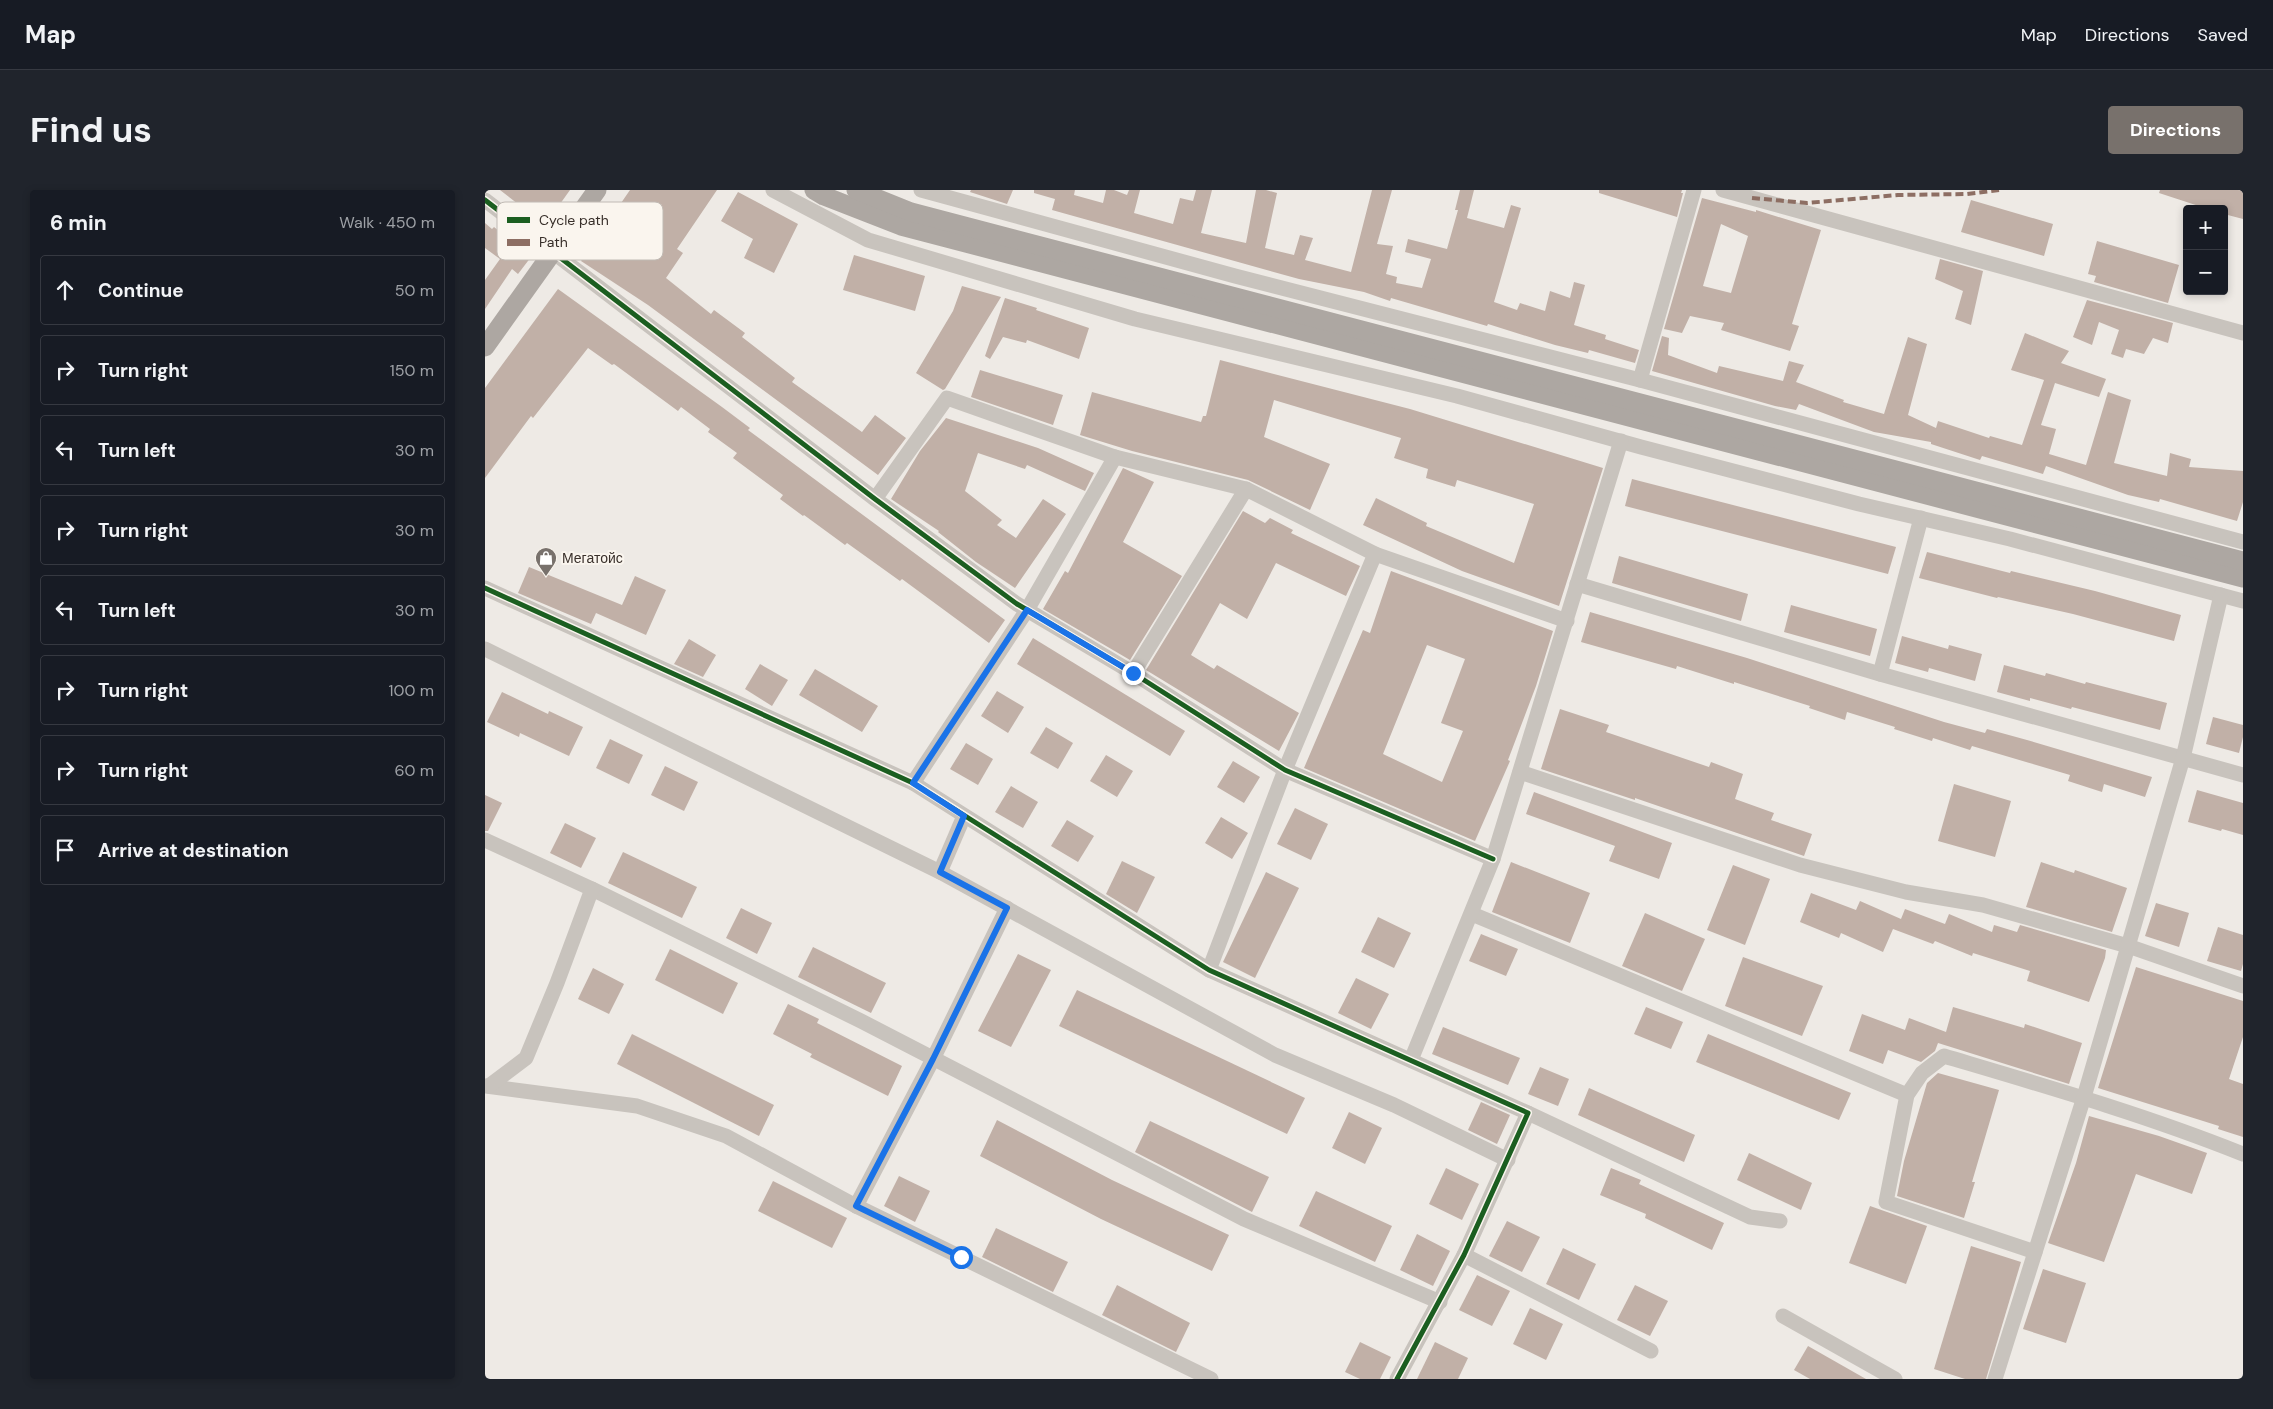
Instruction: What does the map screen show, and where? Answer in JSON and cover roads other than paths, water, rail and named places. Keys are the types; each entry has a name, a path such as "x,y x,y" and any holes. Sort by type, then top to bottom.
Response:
{"main road":[{"path":"589,202 597,190"},
{"path":"814,190 823,196 910,229 2243,578"},
{"path":"856,190 921,214 2243,561"},
{"path":"485,347 548,260"}],"street":[{"path":"773,190 868,240 1135,319 1457,396 1621,441 2243,601"},
{"path":"921,190 1235,276 2241,537"},
{"path":"1639,380 1694,190"},
{"path":"1723,190 2243,333"},
{"path":"485,200 497,209"},
{"path":"564,260 875,499 1027,610 1133,673 1285,770 1493,859"},
{"path":"875,499 947,398 1115,457 1246,489 1375,554 1567,621"},
{"path":"1411,1060 1493,859 1621,441"},
{"path":"913,783 1027,610 1115,457"},
{"path":"1133,673 1246,489"},
{"path":"1880,674 1921,518"},
{"path":"1209,970 1285,770 1375,554"},
{"path":"1577,584 1880,674 2243,775"},
{"path":"485,588 913,783 1209,970 1528,1113 1750,1217 1780,1220"},
{"path":"1995,1379 2084,1097 2183,758 2221,595"},
{"path":"485,649 940,872 1275,1055 1394,1106 1508,1160"},
{"path":"1521,772 1800,865 1906,892 1983,905 2128,946 2243,986"},
{"path":"940,872 964,816"},
{"path":"485,840 593,889 861,1021 1244,1219 1440,1302"},
{"path":"487,1086 526,1058 593,889"},
{"path":"856,1206 933,1059 1007,908"},
{"path":"1472,914 1907,1095"},
{"path":"2035,1252 1886,1202 1907,1095 1922,1072 1944,1056 2084,1097 2206,1139 2243,1154"},
{"path":"487,1086 637,1106 726,1136 856,1206 1211,1379"},
{"path":"1397,1379 1464,1255 1528,1113"},
{"path":"1464,1255 1651,1351"},
{"path":"1783,1316 1895,1379"}],"place":[{"name":"Мегатойс","path":"546,577"}]}
